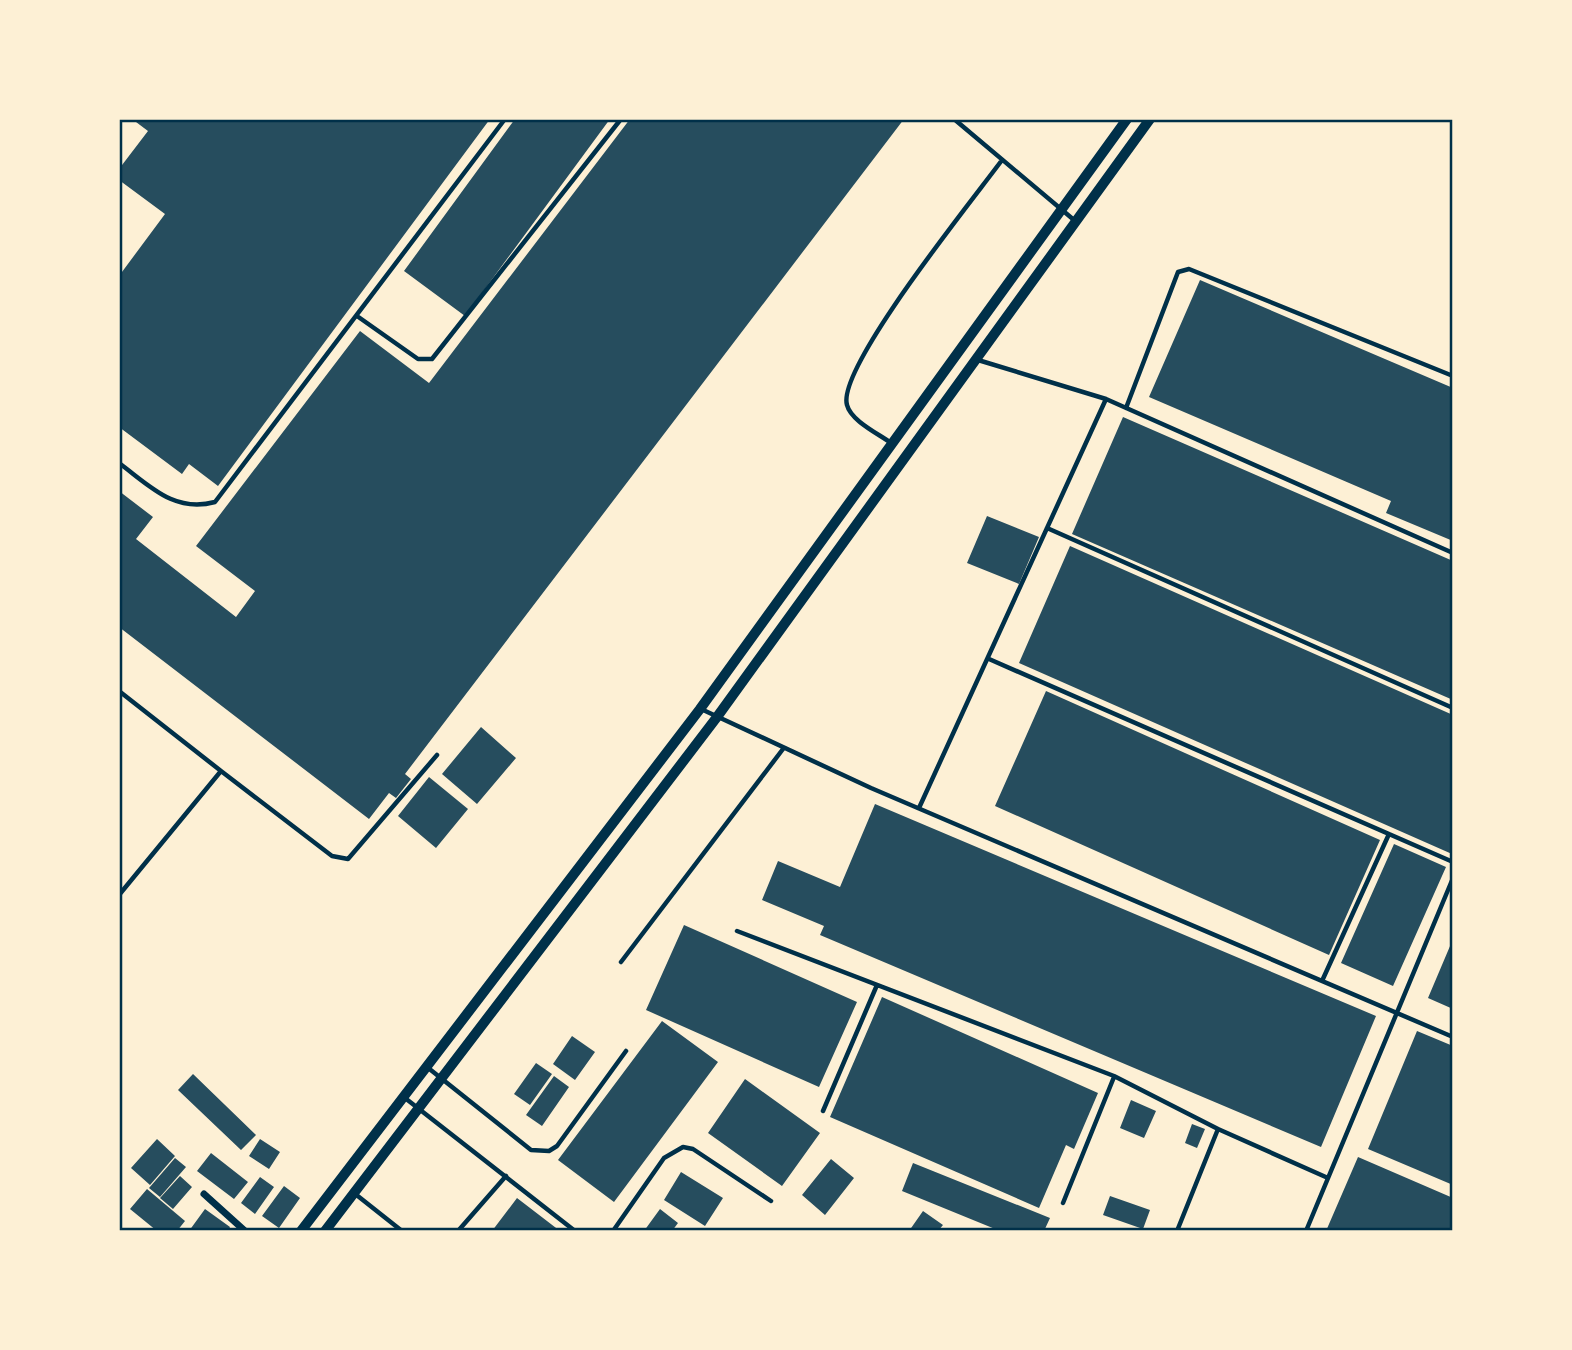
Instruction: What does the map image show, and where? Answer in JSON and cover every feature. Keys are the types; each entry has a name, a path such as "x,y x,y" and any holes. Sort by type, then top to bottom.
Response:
{"street":[{"path":"301,1231 700,709 1127,119"},
{"path":"325,1231 353,1192 420,1111 717,717 1150,119"},
{"path":"204,1194 245,1231"}],"lane":[{"path":"119,463 171,502 198,506 215,502 505,119"},
{"path":"357,316 418,359 432,359 621,119"},
{"path":"954,119 1076,222"},
{"path":"893,445 852,414 847,405 847,388 877,331 1002,160"},
{"path":"1126,408 1178,272 1189,269 1453,376"},
{"path":"978,360 1106,399 1453,553"},
{"path":"919,808 1106,399"},
{"path":"1047,528 1453,708"},
{"path":"989,659 1453,862"},
{"path":"119,691 332,856 348,859 437,755"},
{"path":"700,709 783,749 1453,1037"},
{"path":"621,962 783,749"},
{"path":"119,895 221,771"},
{"path":"1322,981 1389,834"},
{"path":"1306,1231 1453,878"},
{"path":"737,931 1114,1076 1218,1129 1328,1178"},
{"path":"823,1111 877,985"},
{"path":"426,1067 531,1150 549,1151 557,1146 626,1051"},
{"path":"1063,1203 1114,1076"},
{"path":"404,1097 575,1231"},
{"path":"1177,1231 1218,1129"},
{"path":"613,1231 664,1158 683,1147 693,1149 771,1201"},
{"path":"458,1231 506,1176"},
{"path":"353,1192 402,1231"}],"building":[{"path":"139,119 490,119 218,486 189,464 182,474 119,427 119,276 165,214 119,180 119,169 148,131 136,122"},
{"path":"515,119 610,119 465,316 404,271"},
{"path":"630,119 904,119 405,774 411,779 396,798 389,793 369,819 119,627 119,491 153,517 136,539 236,617 255,591 196,546 360,331 429,383"},
{"path":"1200,280 1453,388 1453,541 1386,513 1391,501 1149,397"},
{"path":"1123,417 1453,561 1453,700 1072,534"},
{"path":"987,516 1039,537 1019,584 967,563"},
{"path":"1070,546 1453,715 1452,854 1019,663"},
{"path":"1046,691 1380,840 1329,955 995,806"},
{"path":"481,727 516,758 477,804 442,774"},
{"path":"429,777 468,809 436,848 398,816"},
{"path":"875,804 1376,1016 1321,1147 820,935 824,926 762,900 778,861 840,887"},
{"path":"1394,844 1446,867 1393,986 1341,963"},
{"path":"684,925 857,1002 819,1087 646,1010"},
{"path":"1453,939 1453,1009 1428,998"},
{"path":"882,997 1098,1093 1074,1149 1066,1145 1039,1208 830,1117"},
{"path":"662,1021 718,1062 614,1202 558,1160"},
{"path":"1417,1031 1453,1046 1453,1185 1368,1149"},
{"path":"572,1036 595,1052 575,1080 553,1064"},
{"path":"536,1063 552,1074 530,1105 514,1094"},
{"path":"193,1074 256,1135 241,1150 178,1090"},
{"path":"554,1076 569,1087 542,1126 526,1115"},
{"path":"745,1079 820,1133 782,1186 708,1133"},
{"path":"1131,1100 1156,1111 1144,1138 1120,1128"},
{"path":"1192,1124 1205,1129 1197,1148 1185,1143"},
{"path":"157,1139 175,1156 150,1185 131,1168"},
{"path":"260,1139 280,1152 269,1169 249,1156"},
{"path":"211,1153 248,1182 234,1199 197,1171"},
{"path":"1358,1157 1453,1198 1453,1231 1326,1231"},
{"path":"175,1158 186,1167 160,1197 149,1188"},
{"path":"831,1159 854,1178 825,1215 802,1195"},
{"path":"913,1163 1050,1218 1044,1231 1000,1231 902,1191"},
{"path":"681,1172 723,1198 705,1226 664,1200"},
{"path":"180,1176 192,1187 173,1209 160,1198"},
{"path":"260,1177 274,1187 255,1214 241,1203"},
{"path":"284,1186 300,1198 279,1228 262,1216"},
{"path":"147,1189 185,1221 177,1231 157,1231 130,1209"},
{"path":"1110,1196 1150,1210 1143,1229 1103,1215"},
{"path":"517,1198 560,1231 492,1231"},
{"path":"205,1209 230,1227 228,1231 189,1231"},
{"path":"660,1209 678,1223 672,1231 644,1231"},
{"path":"923,1211 943,1225 938,1231 909,1231"}]}
